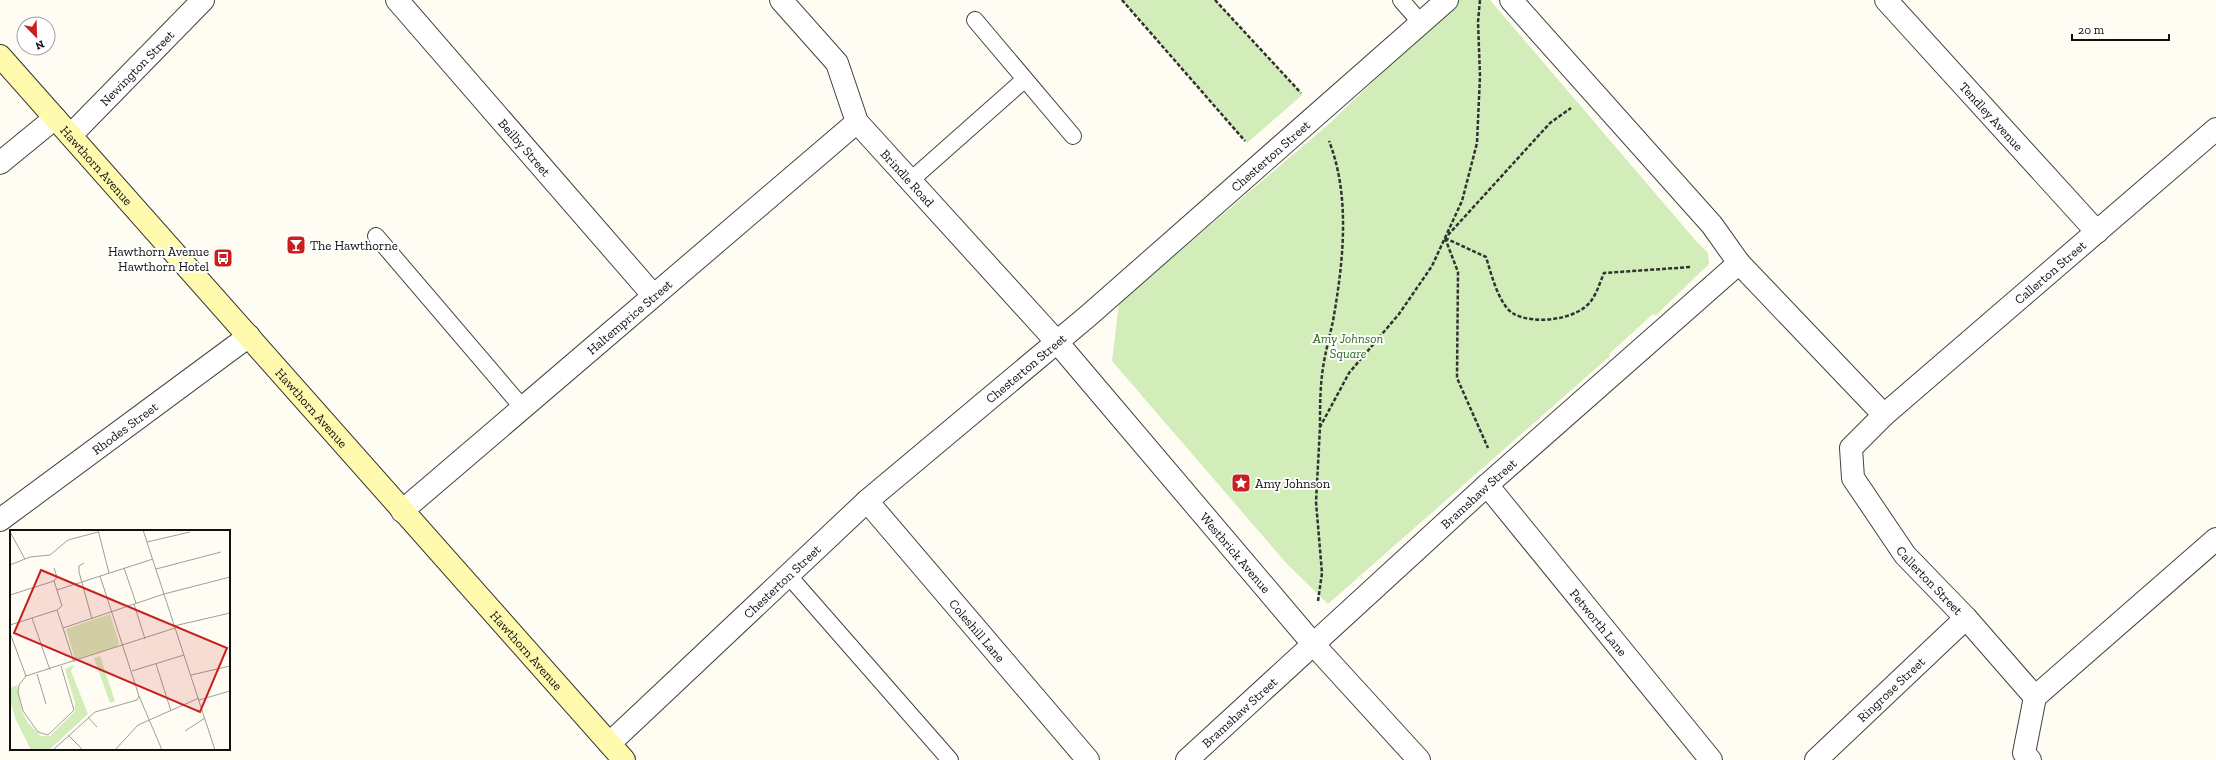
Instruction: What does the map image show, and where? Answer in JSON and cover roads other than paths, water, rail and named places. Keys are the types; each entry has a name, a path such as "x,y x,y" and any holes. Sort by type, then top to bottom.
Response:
{"street":[{"name":"Newington Street","path":"71,135 203,0"},
{"name":"Beilby Street","path":"397,0 653,294"},
{"name":"Brindle Road","path":"781,0 837,63 857,122 1057,342"},
{"name":"Chesterton Street","path":"610,743 867,500 1057,342 1447,0"},
{"path":"1511,0 1712,225 1739,263 1884,415"},
{"name":"Tendley Avenue","path":"1886,0 2097,232"},
{"name":"Hawthorn Avenue","path":"0,56 624,760"},
{"path":"0,163 55,118"},
{"name":"Haltemprice Street","path":"402,511 653,294 857,122"},
{"name":"Callerton Street","path":"2035,697 1966,618 1905,555 1853,478 1851,448 1884,415 2216,129"},
{"name":"Bramshaw Street","path":"1187,760 1314,645 1487,484 1739,263"},
{"name":"Rhodes Street","path":"0,520 249,336"},
{"name":"Westbrick Avenue","path":"1057,342 1314,645 1419,760"},
{"name":"Petworth Lane","path":"1487,484 1711,760"},
{"name":"Coleshill Lane","path":"867,500 1088,760"},
{"path":"2030,760 2024,753 2035,697 2216,539"},
{"name":"Ringrose Street","path":"1816,760 1966,618"}],"lane":[{"path":"1401,0 1421,23"},
{"path":"975,20 1074,136"},
{"path":"911,180 1025,79"},
{"path":"376,236 522,407"},
{"path":"788,575 950,760"}],"place":[{"name":"The Hawthorne","path":"296,245"},
{"name":"Hawthorn Avenue Hawthorn Hotel","path":"223,258"},
{"name":"Amy Johnson","path":"1241,483"}],"park label":[{"name":"Amy Johnson Square","path":"1348,346"}]}
